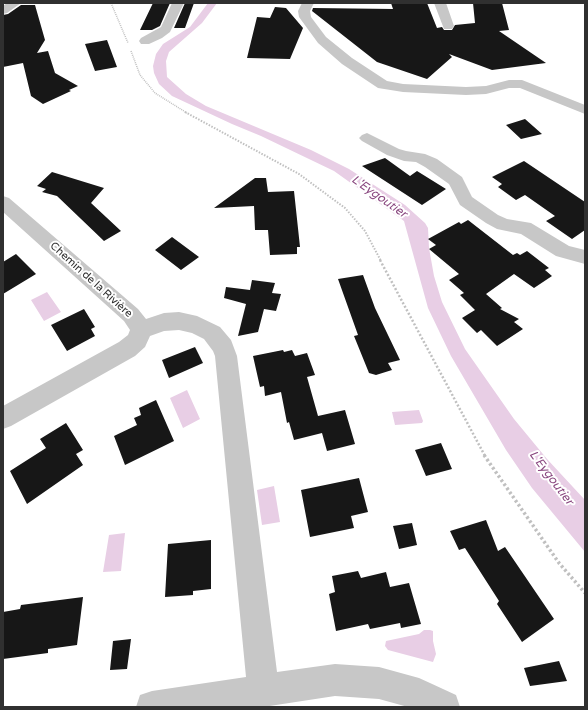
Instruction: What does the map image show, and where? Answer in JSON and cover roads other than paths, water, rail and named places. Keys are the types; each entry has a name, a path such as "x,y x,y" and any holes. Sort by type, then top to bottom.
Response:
{"street":[{"path":"3,12 15,3"},
{"path":"145,40 158,35 166,29 178,3"},
{"path":"308,3 304,11 305,17 322,40 347,61 383,85 403,88 466,91 486,90 509,84 522,84 585,110"},
{"path":"440,3 448,26"},
{"path":"367,138 393,152 404,156 419,157 430,163 456,181 466,201 500,224 525,228 563,251 585,257"},
{"name":"Chemin de la Rivière","path":"3,202 131,315 136,320 141,330"},
{"path":"3,418 127,349 138,341 141,330 164,322 179,322 197,325 212,333 223,347 226,356 263,691"},
{"path":"152,707 335,680 379,684 405,690 419,694 444,707"}],"water":[{"name":"L'Eygoutier","path":"208,3 217,3 202,23 169,52 166,61 167,77 186,94 206,106 311,150 349,169 405,205 425,223 428,228 429,248 434,276 442,302 465,349 514,419 547,459 585,500 585,552 532,488 506,450 451,356 428,308 404,221 334,171 172,96 159,84 154,73 153,66 156,54 163,44 190,27"},
{"path":"47,292 61,312 44,321 31,300"},
{"path":"187,390 200,419 183,428 170,398"},
{"path":"419,410 423,421 422,423 395,425 392,412"},
{"path":"274,486 280,522 262,525 257,490"},
{"path":"125,533 121,571 103,572 109,535"},
{"path":"424,630 433,631 433,641 436,654 433,662 388,650 385,646 386,641 419,634"}]}
